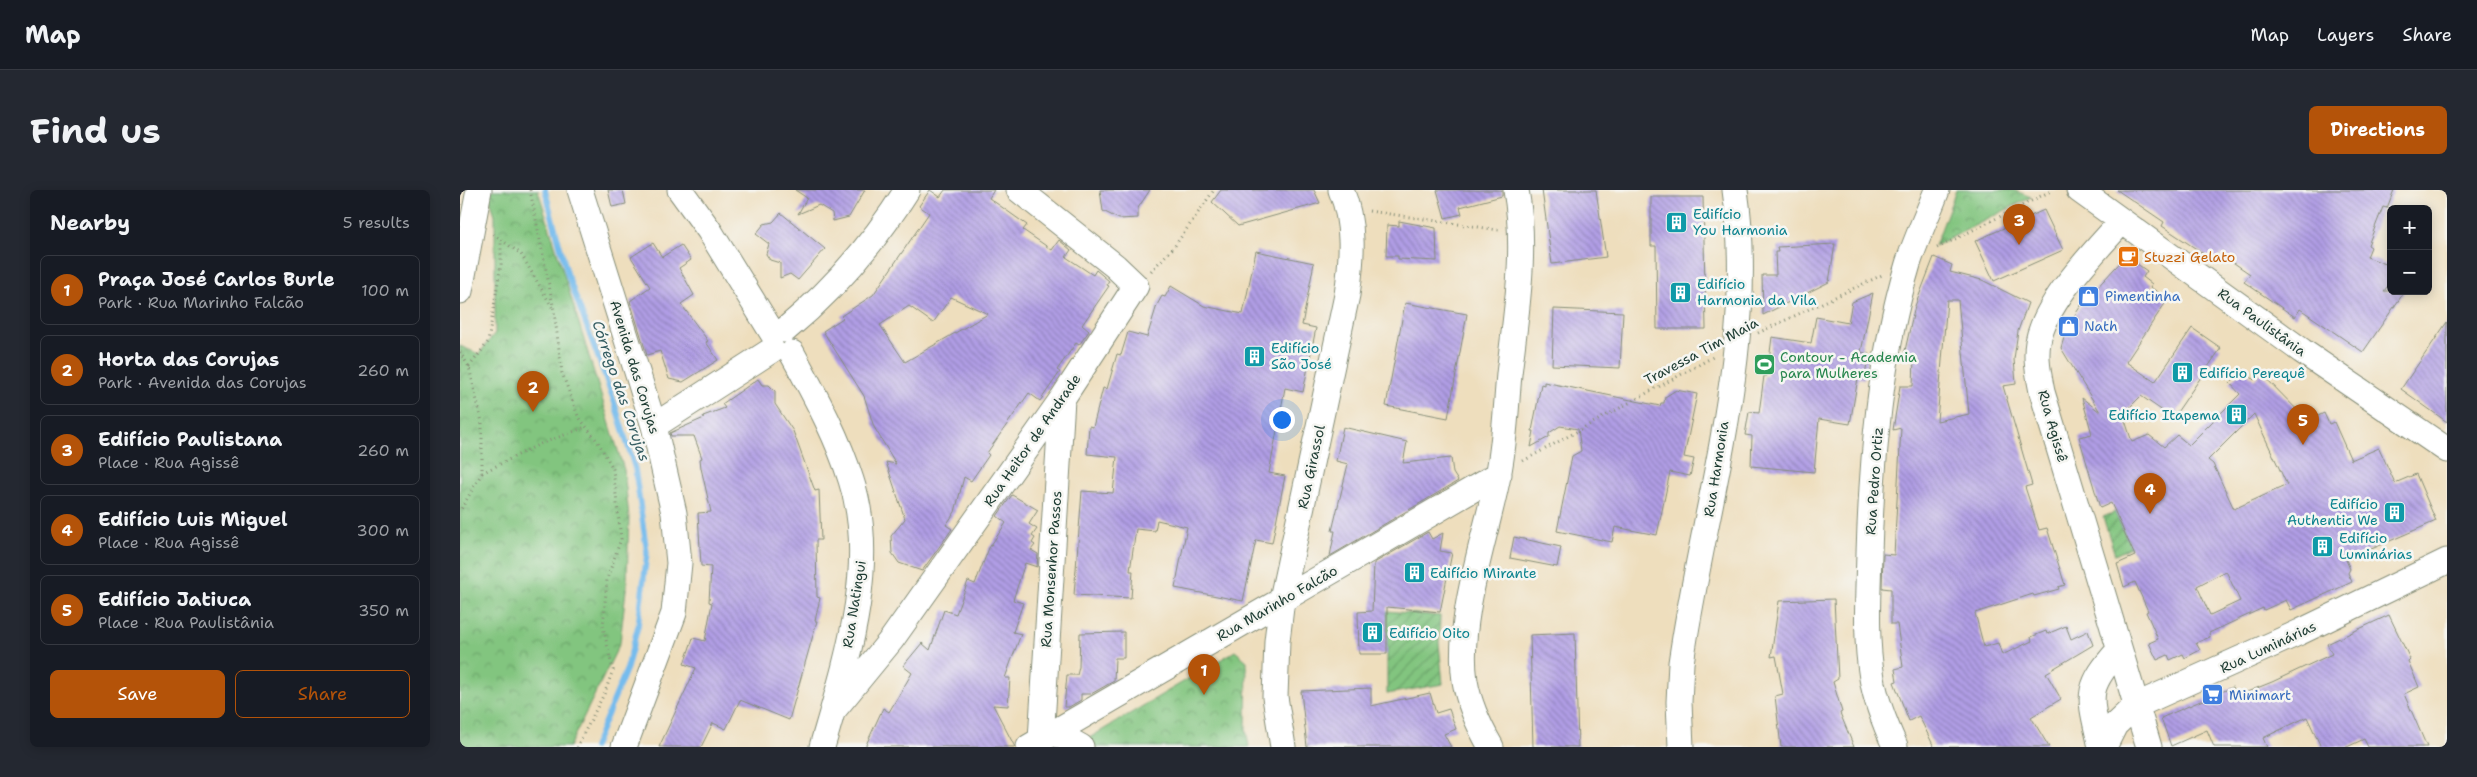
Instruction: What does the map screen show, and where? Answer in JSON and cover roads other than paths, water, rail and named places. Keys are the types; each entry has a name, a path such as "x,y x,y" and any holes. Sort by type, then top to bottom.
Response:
{"street":[{"path":"460,291 479,190"},
{"name":"Avenida das Corujas","path":"580,190 654,426 674,513 679,563 674,613 624,747"},
{"name":"Rua Natingui","path":"680,190 784,342 839,445 852,482 859,514 861,577 849,645 822,747"},
{"path":"654,426 784,342 894,210 907,190"},
{"name":"Rua Heitor de Andrade","path":"832,712 892,639 1062,399 1136,286 1115,266 1019,190"},
{"path":"1491,747 1475,720 1465,681 1463,652 1465,625 1498,474 1520,283 1522,234 1516,190"},
{"name":"Rua Harmonia","path":"1681,747 1678,702 1681,663 1738,343 1738,231 1735,190"},
{"name":"Rua Pedro Ortiz","path":"1895,746 1880,714 1872,680 1867,617 1873,456 1893,326 1909,262 1937,190"},
{"name":"Rua Paulistânia","path":"2079,190 2302,351 2447,450"},
{"name":"Rua Girassol","path":"1283,747 1275,697 1277,641 1282,599 1347,295 1352,257 1345,199"},
{"name":"Rua Agissê","path":"2122,221 2058,298 2038,342 2037,366 2042,392 2135,706 2149,747"},
{"name":"Rua Monsenhor Passos","path":"1042,740 1062,399"},
{"name":"Rua Marinho Falcão","path":"1042,740 1282,599 1389,540 1498,474"},
{"name":"Rua Luminárias","path":"2102,747 2115,725 2135,706 2300,632 2447,561"},
{"path":"2102,747 2092,707 2092,690 2102,669 2119,650"},
{"path":"1042,740 1081,747"}],"waterway":[{"name":"Córrego das Corujas","path":"545,190 568,276 614,401 635,469 647,553 638,626 627,668 594,747"}],"place":[{"name":"Edifício You Harmonia","path":"1677,222"},
{"name":"Edifício Paulistana","path":"2019,245"},
{"name":"Stuzzi Gelato","path":"2128,257"},
{"name":"Edifício Harmonia da Vila","path":"1681,292"},
{"name":"Pimentinha","path":"2089,296"},
{"name":"Nath","path":"2068,326"},
{"name":"Edifício São José","path":"1255,356"},
{"name":"Contour - Academia para Mulheres","path":"1764,365"},
{"name":"Edifício Perequê","path":"2183,373"},
{"name":"Horta das Corujas","path":"533,412"},
{"name":"Edifício Itapema","path":"2236,415"},
{"name":"Edifício Jatiuca","path":"2303,445"},
{"name":"Edifício Authentic We","path":"2394,512"},
{"name":"Edifício Luis Miguel","path":"2150,514"},
{"name":"Edifício Luminárias","path":"2323,546"},
{"name":"Edifício Mirante","path":"1414,573"},
{"name":"Edifício Oito","path":"1373,633"},
{"name":"Praça José Carlos Burle","path":"1204,695"},
{"name":"Minimart","path":"2213,695"}]}
